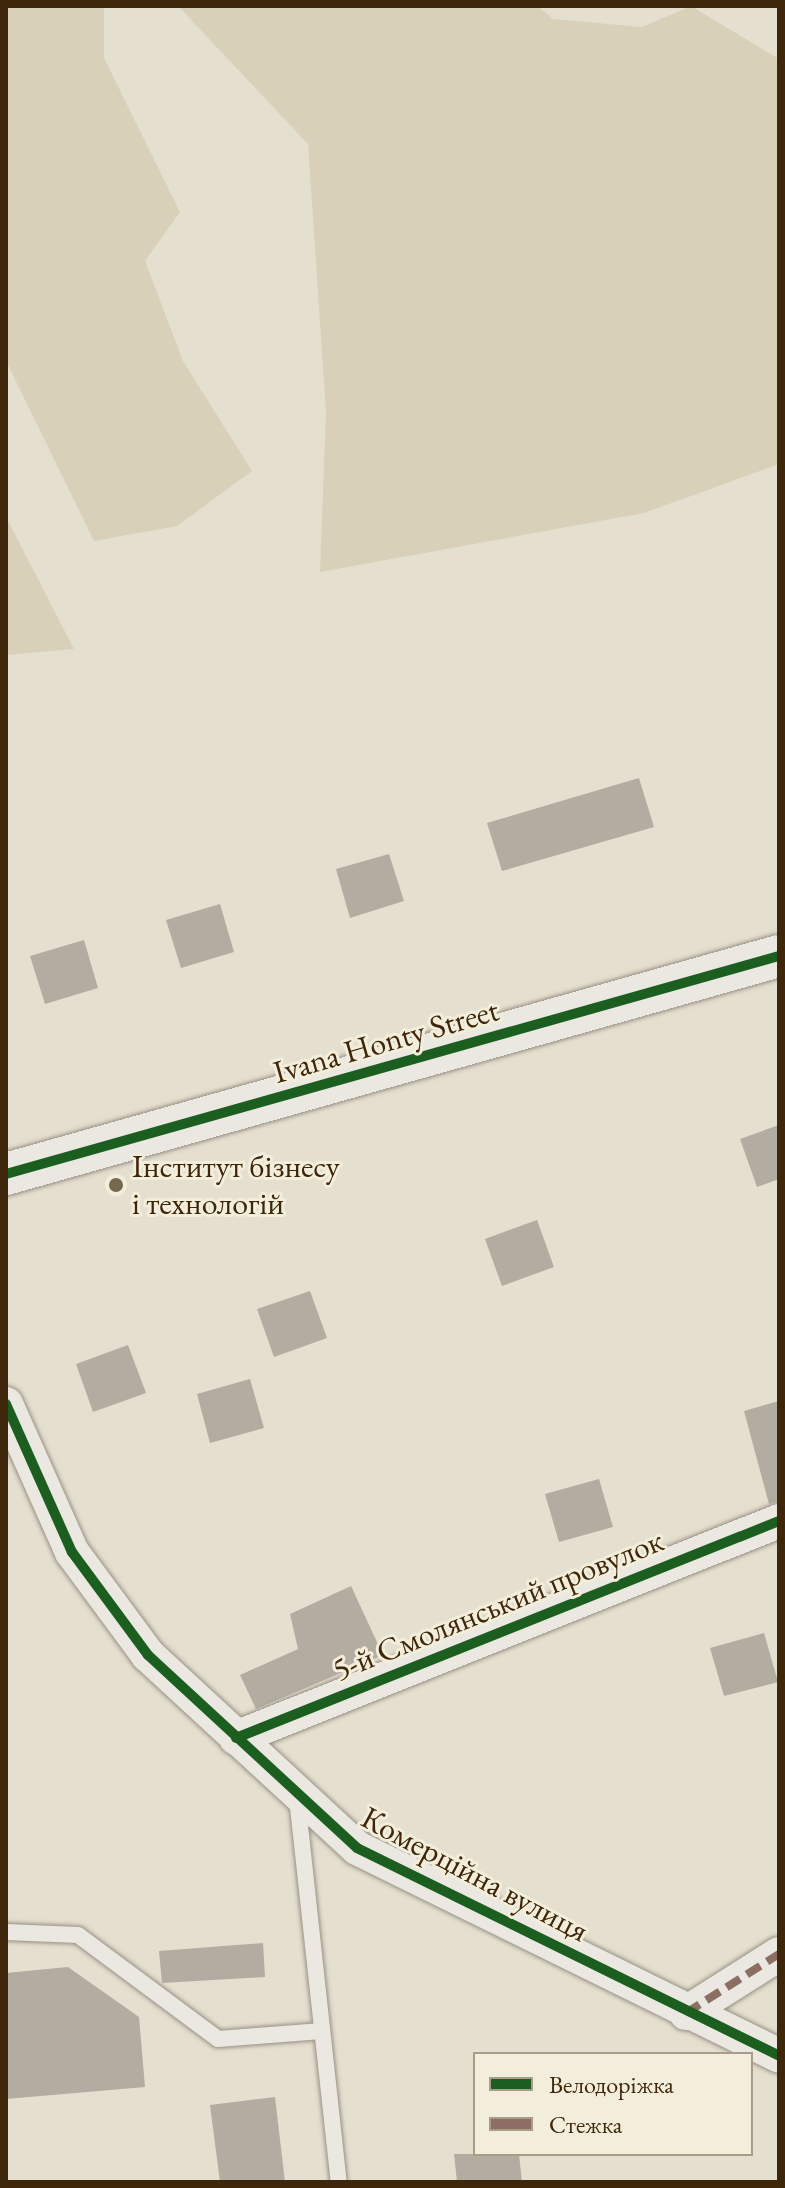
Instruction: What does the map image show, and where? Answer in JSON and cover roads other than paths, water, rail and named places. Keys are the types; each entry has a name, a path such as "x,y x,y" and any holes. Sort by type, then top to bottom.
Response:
{"street":[{"name":"Ivana Honty Street","path":"6,1174 779,956"},
{"name":"Комерційна вулиця","path":"6,1404 72,1552 148,1655 357,1848 686,2013 779,2056"},
{"name":"5-й Смолянський провулок","path":"236,1738 779,1521"},
{"path":"686,2013 779,1954"}],"lane":[{"path":"296,1793 339,2182"},
{"path":"6,1932 78,1935 218,2039 322,2031"}],"place":[{"name":"Інститут бізнесу і технологій","path":"116,1185"}]}
